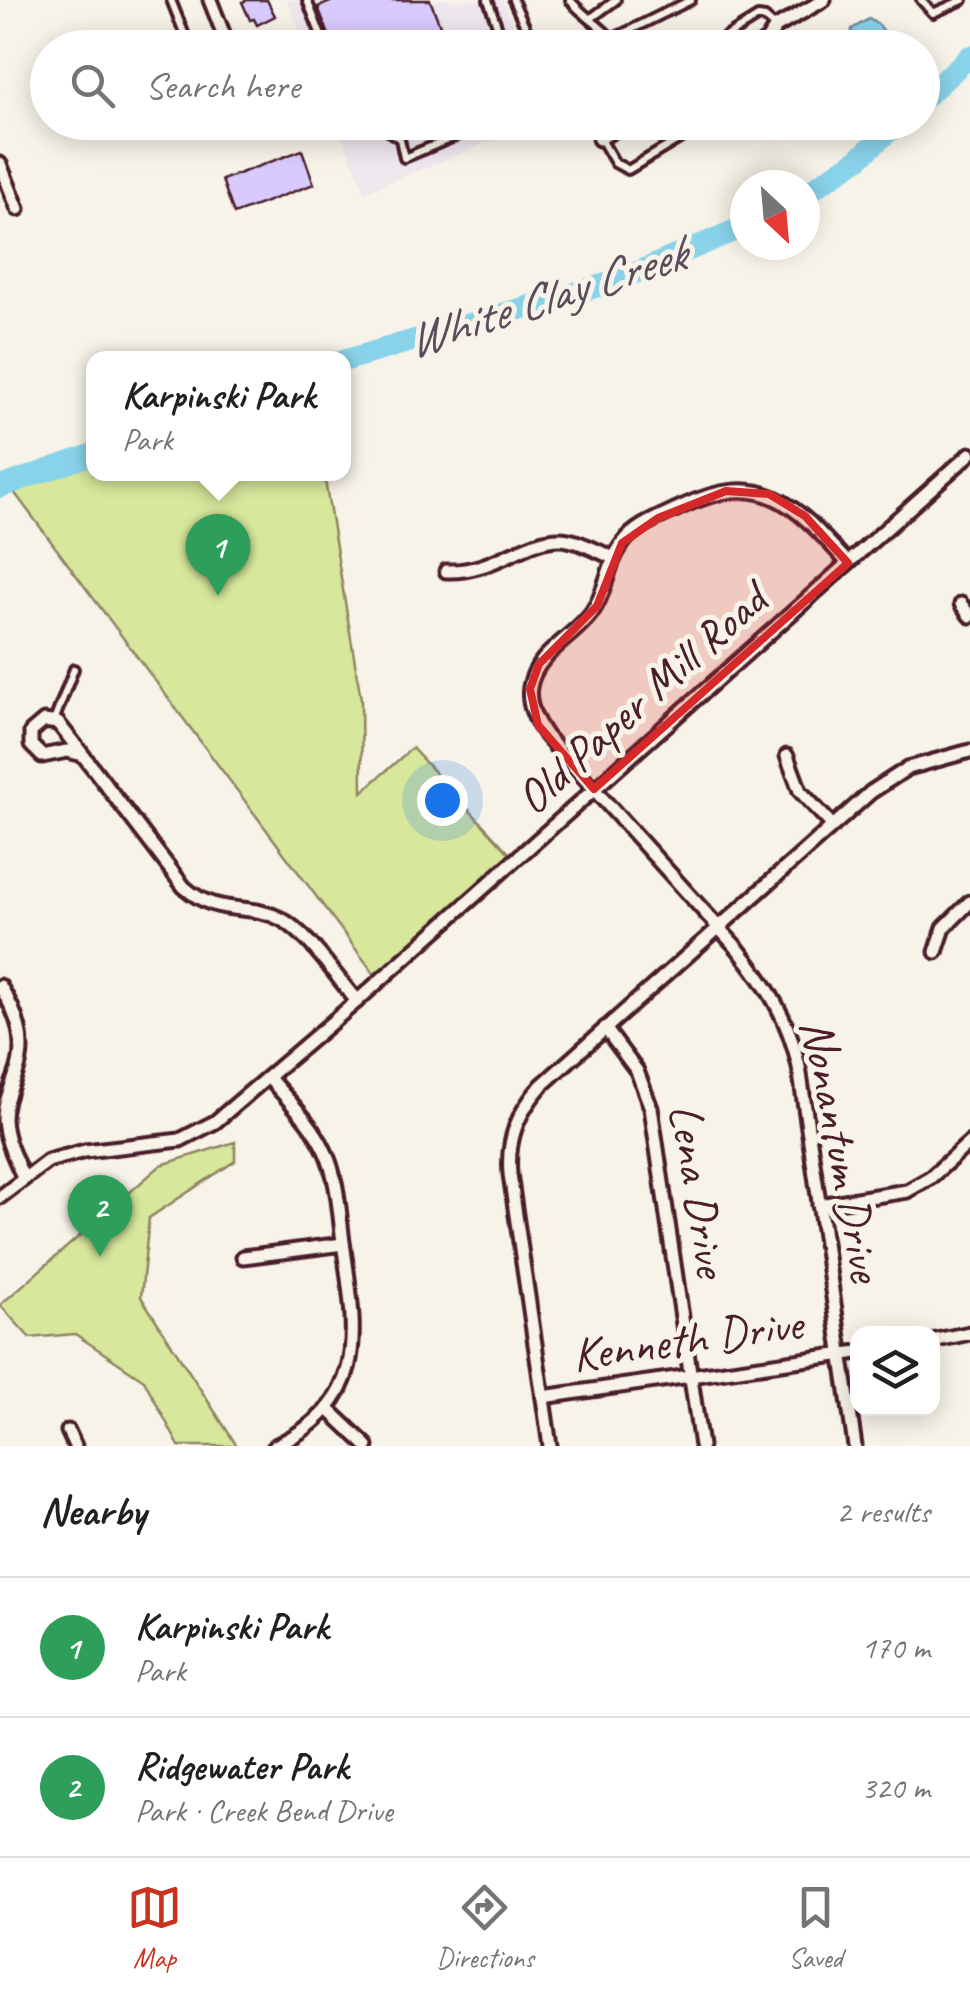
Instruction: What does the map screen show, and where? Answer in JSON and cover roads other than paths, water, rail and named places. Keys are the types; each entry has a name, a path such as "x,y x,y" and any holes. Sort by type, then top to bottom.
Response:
{"street":[{"path":"210,0 222,30"},
{"path":"774,30 824,0"},
{"path":"0,164 18,210"},
{"name":"Old Paper Mill Road","path":"0,1198 48,1161 180,1140 204,1130 357,1001 970,454"},
{"path":"446,571 485,568 562,539 614,558 622,543 644,525 712,494 741,490 770,494 794,507 848,563"},
{"name":"Nonantum Drive","path":"614,558 602,595 590,616 548,654 533,675 530,689 534,716 546,736 764,982 790,1031 799,1067 855,1446"},
{"path":"961,604 970,616"},
{"path":"83,755 68,752 48,757 34,750 30,736 44,721 54,721 62,728 83,755 184,887 205,903 283,920 357,1001"},
{"path":"550,1446 510,1174 514,1125 530,1098 870,792 908,768 970,750"},
{"path":"788,756 800,791 832,825"},
{"path":"936,952 944,928 970,902"},
{"path":"0,986 10,1001 21,1034 19,1066 4,1116 10,1149 23,1177"},
{"name":"Lena Drive","path":"605,1028 627,1054 648,1096 702,1446"},
{"path":"269,1078 314,1131 331,1164 354,1313 354,1349 344,1383 328,1409 304,1430 275,1446"},
{"path":"819,1205 907,1192 930,1178 970,1142"},
{"path":"243,1257 343,1244"},
{"path":"940,1339 970,1333"},
{"name":"Kenneth Drive","path":"543,1396 850,1353"},
{"path":"328,1409 367,1446"},
{"path":"68,1432 75,1446"}],"lane":[{"path":"171,0 183,30"},
{"path":"307,0 319,30"},
{"path":"488,0 499,30"},
{"path":"513,0 527,30"},
{"path":"570,0 604,30"},
{"path":"589,20 616,0"},
{"path":"630,30 691,0"},
{"path":"920,0 933,14 962,0"},
{"path":"737,30 758,17 776,27"},
{"path":"400,140 404,158 447,140"},
{"path":"600,140 614,163 628,170 678,140"},
{"path":"54,721 74,670"}],"water":[{"path":"869,19 883,30 852,30"}],"waterway":[{"name":"White Clay Creek","path":"940,84 970,56"},
{"name":"White Clay Creek","path":"820,184 879,140"},
{"name":"White Clay Creek","path":"351,359 619,280 730,232"},
{"name":"White Clay Creek","path":"0,487 86,456"}],"place":[{"name":"Karpinski Park","path":"218,596"},
{"name":"Ridgewater Park","path":"100,1257"}]}
